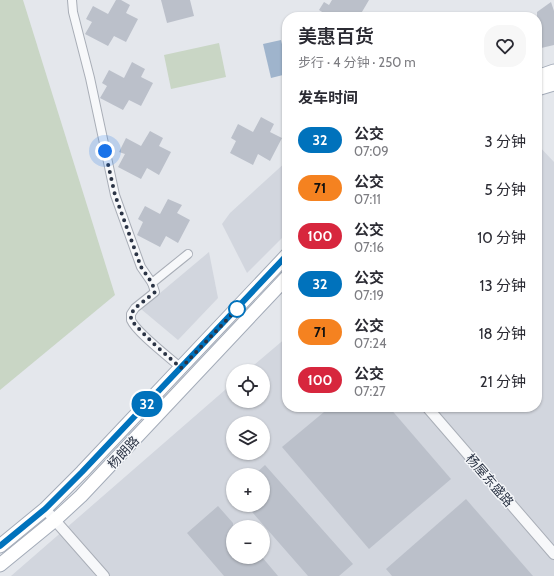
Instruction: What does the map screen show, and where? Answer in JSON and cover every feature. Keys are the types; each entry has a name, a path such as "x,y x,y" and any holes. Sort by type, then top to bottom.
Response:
{"main road":[{"path":"542,75 554,71"},
{"path":"542,88 554,84"},
{"name":"杨朗路","path":"0,546 45,509 82,472 282,260"},
{"name":"杨朗路","path":"0,565 55,520 115,460 282,282"}],"street":[{"path":"72,0 73,12 90,78 115,195 141,267 152,283 155,292 135,308 131,314 131,320 154,344 181,368"},
{"path":"152,283 188,254"},
{"name":"杨屋东盛路","path":"431,412 554,554"},
{"path":"45,509 104,576"}],"shaded area":[{"path":"542,149 554,162 554,576 11,576 226,389 226,408 270,408 270,364 255,364 282,341 282,412 542,412"},
{"path":"282,166 282,238 247,273 222,224 230,213"},
{"path":"209,252 218,298 178,340 141,309"}],"green space":[{"path":"0,0 23,0 115,295 0,390"},
{"path":"219,43 226,77 171,89 164,55"}],"water":[{"path":"281,40 282,75 271,78 263,44"}],"building":[{"path":"116,0 121,0 130,5 126,13 138,19 126,42 114,36 108,46 85,34 92,22 86,19 93,6 108,14"},
{"path":"161,0 190,0 194,16 167,23"},
{"path":"332,0 369,0 362,12 322,12 319,10 324,2 329,5"},
{"path":"551,2 554,11 554,45 542,48 542,12 537,12"},
{"path":"132,62 145,69 141,77 153,83 141,106 129,100 123,110 100,98 107,86 102,83 109,70 124,78"},
{"path":"261,117 274,124 270,132 282,138 270,161 258,154 253,165 230,153 236,141 231,138 238,124 253,132"},
{"path":"150,131 163,138 159,146 171,152 159,175 147,168 141,179 118,167 125,154 119,152 126,138 141,146"},
{"path":"168,199 182,205 177,213 190,220 178,243 166,236 160,247 137,235 143,222 138,219 145,206 160,214"},
{"path":"324,412 393,412 451,479 369,549 282,447"},
{"path":"270,471 353,564 339,576 308,576 270,532 270,520 259,520 252,512 270,512"},
{"path":"466,499 533,576 392,576 386,569"},
{"path":"218,506 230,520 226,520 226,564 268,564 278,576 224,576 187,533"}],"bus line":[{"name":"32","path":"0,546 45,509 82,472 282,260"}],"route":[{"path":"105,151 115,195 141,267 152,283 155,292 135,308 131,314 131,320 154,344 181,368 237,309"}]}
